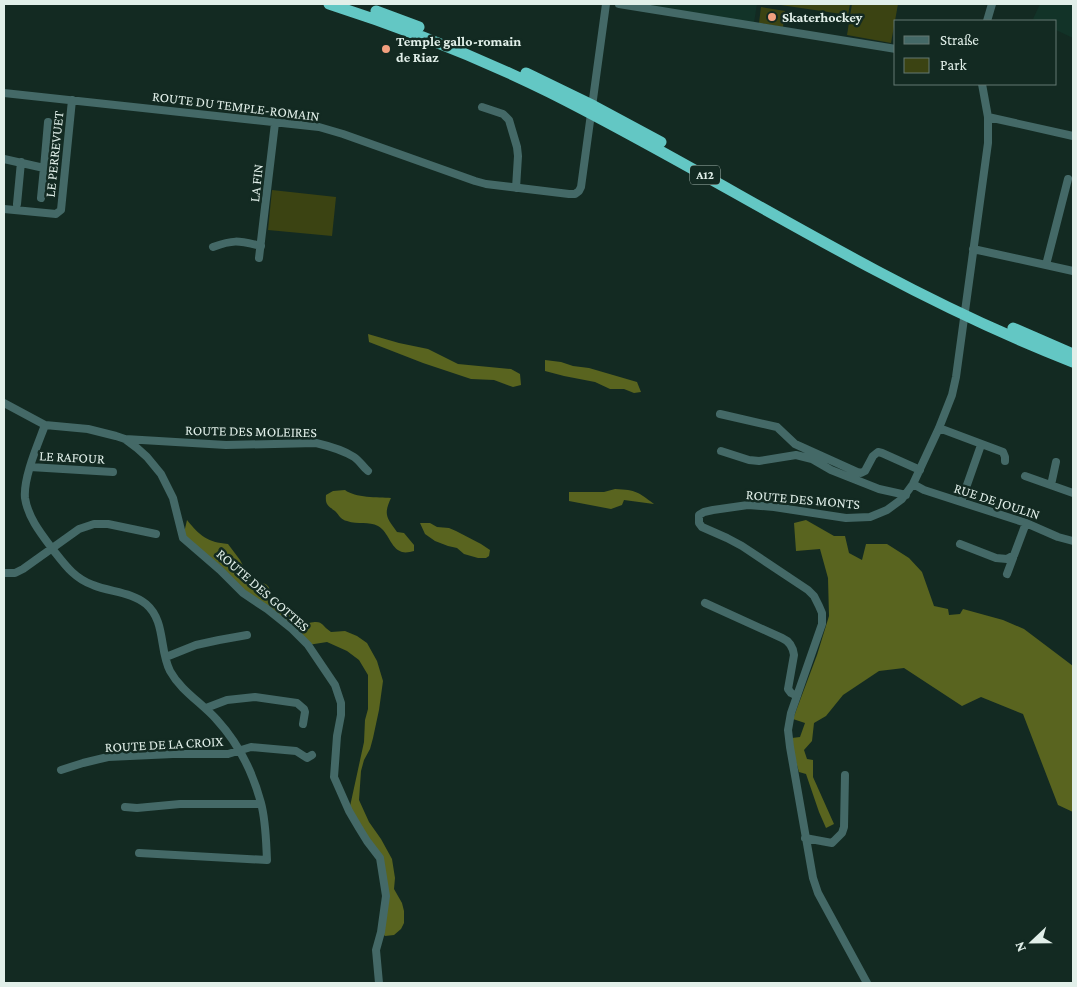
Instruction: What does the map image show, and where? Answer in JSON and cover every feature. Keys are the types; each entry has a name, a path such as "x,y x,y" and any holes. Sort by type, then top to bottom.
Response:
{"highway":[{"name":"A12","path":"329,4 435,42 540,88 633,136 877,271 966,315 1073,362"},
{"name":"A12","path":"353,4 438,34 551,84 899,273 978,312 1073,354"}],"street":[{"name":"ROUTE DU TEMPLE-ROMAIN","path":"4,93 319,127 475,181 516,188 575,194 579,192 581,187 606,4"},
{"path":"619,4 894,49"},
{"path":"987,20 992,4"},
{"name":"ROUTE DES MONTS","path":"867,983 818,893 811,872 788,735 790,719 797,696 822,624 821,609 817,601 804,588 742,546 702,527 698,521 699,516 704,512 756,505 774,506 837,517 866,518 887,510 906,495 940,428 952,395 956,377 988,143 988,117 982,85"},
{"name":"LE PERREVUET","path":"4,208 56,214 61,210 72,100"},
{"path":"482,107 504,114 509,120 518,156 516,188"},
{"path":"988,117 1073,136"},
{"path":"41,198 48,122"},
{"name":"LA FIN","path":"259,258 275,122"},
{"path":"4,159 44,168"},
{"path":"17,204 21,162"},
{"path":"1046,266 1068,179"},
{"path":"213,247 226,242 236,241 261,246"},
{"path":"973,249 1073,272"},
{"name":"ROUTE DES GOTTES","path":"4,403 45,425 88,429 125,439 147,457 161,474 173,498 183,538 243,593 292,629 308,645 335,685 341,703 341,716 337,736 334,777 349,811 366,841 380,858 386,896 381,932 376,950 378,983"},
{"path":"720,414 776,427 795,444 859,473 865,471 872,457 878,452 920,470"},
{"name":"ROUTE DE LA CROIX","path":"45,425 30,468 25,496 28,510 34,523 69,570 80,579 92,585 132,596 146,604 154,614 159,625 170,670 181,686 206,708 239,750 261,804 267,860 138,853"},
{"path":"940,428 981,445 1004,452 1005,461"},
{"name":"ROUTE DES MOLEIRES","path":"125,439 226,445 316,443 335,448 355,457 368,471"},
{"path":"961,502 981,445"},
{"path":"721,451 748,460 759,461 796,455 812,459 831,470 878,489 906,495"},
{"path":"1051,485 1056,462"},
{"name":"LE RAFOUR","path":"30,468 113,472"},
{"path":"1026,476 1073,493"},
{"name":"RUE DE JOULIN","path":"913,484 924,490 1026,523 1058,537 1073,540"},
{"path":"1007,574 1026,523"},
{"path":"4,573 15,573 23,570 79,528 94,524 108,524 156,534"},
{"path":"960,544 996,558 1007,559 1014,555"},
{"path":"705,603 782,638 792,646 794,654 788,689 797,696"},
{"path":"166,657 196,645 247,635"},
{"path":"206,708 227,700 255,697 298,703 305,712 303,724"},
{"name":"ROUTE DE LA CROIX","path":"61,770 83,762 108,757 228,754 251,747 296,752 307,758 312,755"},
{"path":"805,838 832,843 842,833 845,824 845,775"},
{"path":"125,807 137,808 180,804 261,804"}],"shaded area":[{"path":"640,4 757,4 754,23"},
{"path":"1040,4 1073,4 1073,38 1057,30 1057,20 1033,19"}],"green space":[{"path":"774,4 850,4 848,15"},
{"path":"852,4 898,4 891,43 847,35"},
{"name":"Skaterhockey","path":"761,7 785,11 783,27 759,23"},
{"path":"272,190 336,197 332,236 268,230"},
{"path":"368,334 428,349 458,364 511,369 520,374 521,385 513,387 494,380 471,379 423,363 369,342"},
{"path":"545,360 589,368 637,382 641,392 634,393 624,389 610,389 595,382 545,371"},
{"path":"615,489 637,492 654,504 624,500 622,505 611,509 569,501 569,492 604,492"},
{"path":"345,490 361,496 391,498 387,509 387,516 397,532 404,533 414,545 414,551 402,552 398,550 385,532 378,526 351,522 342,518 328,505 326,495 333,491"},
{"path":"187,520 209,540 228,544 240,560 251,581 266,584 272,598 281,602 284,610 296,613 309,623 320,623 331,632 345,631 357,636 367,643 377,661 383,681 373,738 361,771 359,800 369,822 392,859 395,878 394,889 404,911 404,923 401,929 394,935 385,936 381,932 386,896 380,858 349,811 364,742 365,720 368,709 368,675 359,660 347,651 327,642 308,645 244,594 184,539"},
{"path":"806,520 834,536 845,536 849,553 862,560 866,544 887,544 909,558 922,572 934,606 948,609 949,615 960,614 963,609 1003,620 1024,629 1073,666 1073,812 1058,805 1023,714 981,697 962,706 904,668 879,671 843,695 826,716 814,723 812,741 804,750 807,759 813,760 813,777 834,824 826,828 806,774 799,772 792,748 792,738 800,737 805,723 793,719 817,655 829,616 828,578 820,549 796,551 794,523"},
{"path":"420,523 430,523 437,527 456,531 490,550 489,556 478,558 464,554 457,548 435,541 425,534"}],"place":[{"name":"Skaterhockey","path":"772,17"},
{"name":"Temple gallo-romain de Riaz","path":"386,49"}]}
